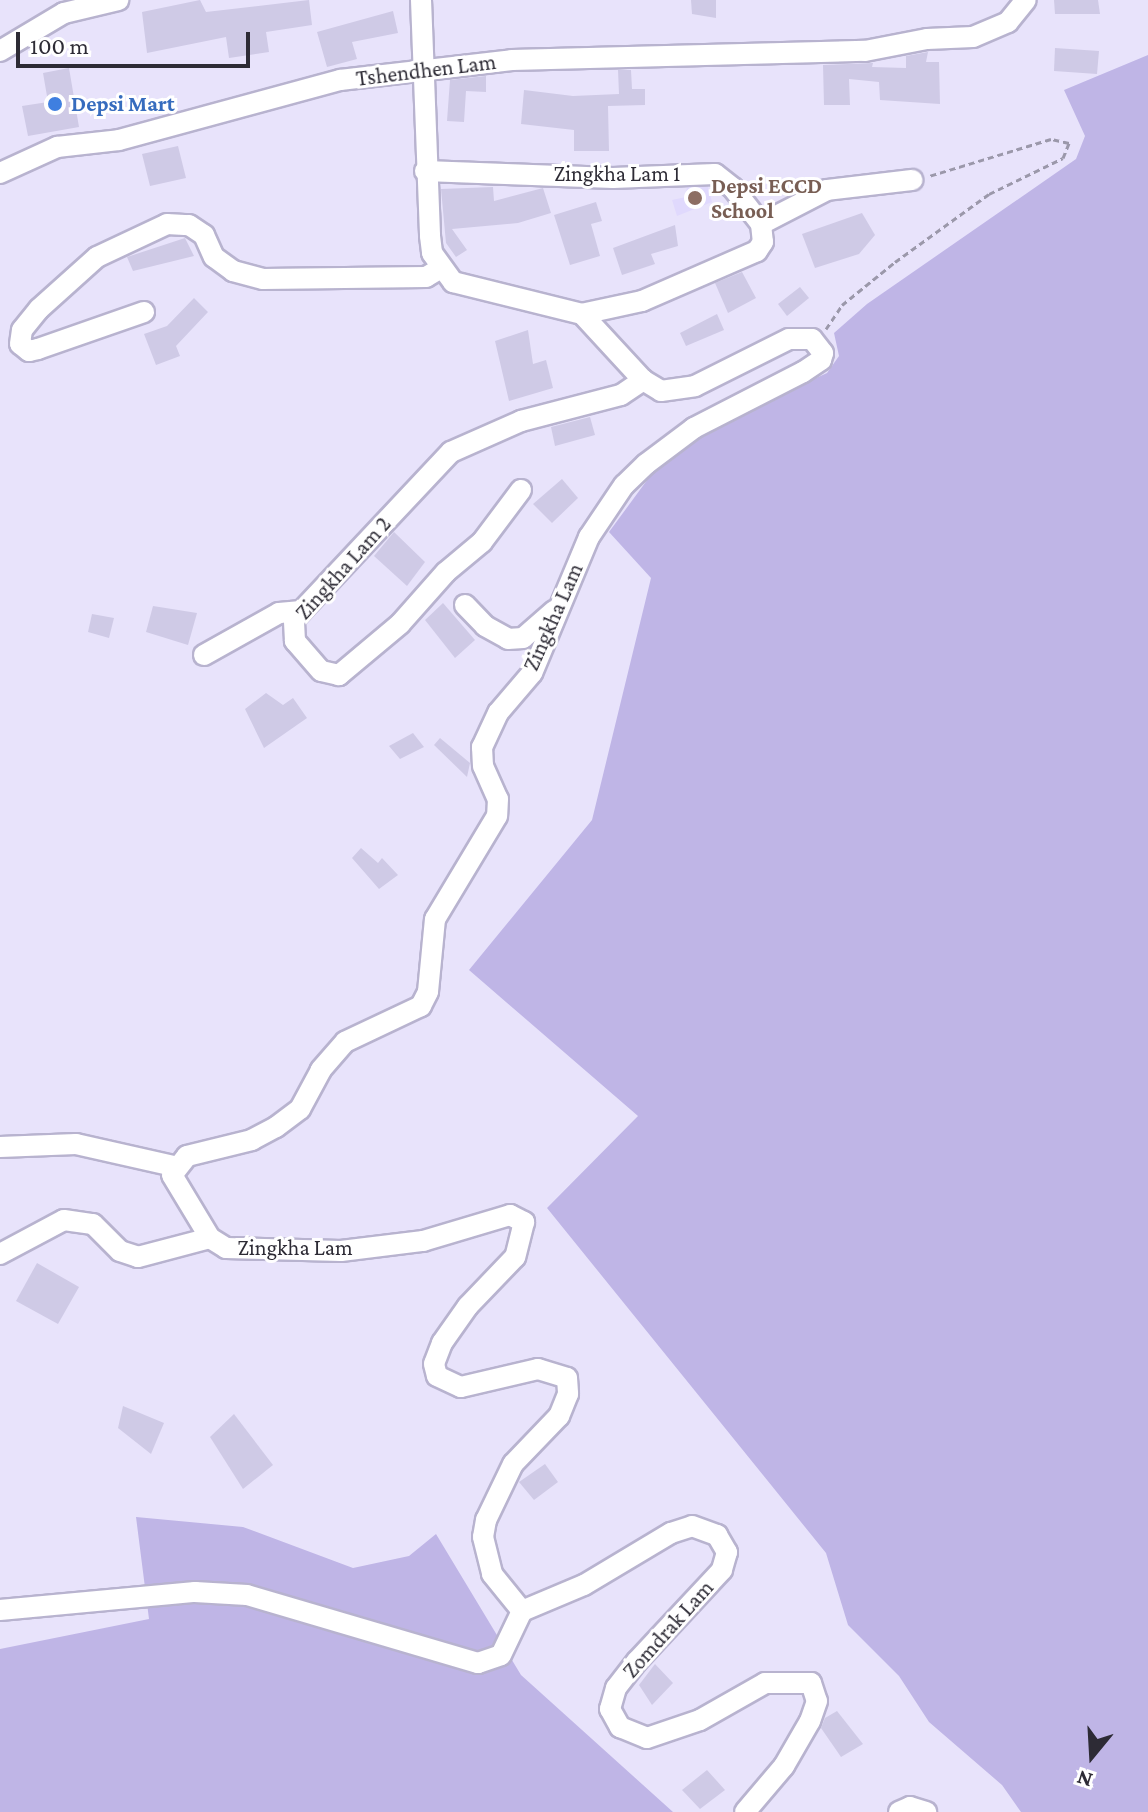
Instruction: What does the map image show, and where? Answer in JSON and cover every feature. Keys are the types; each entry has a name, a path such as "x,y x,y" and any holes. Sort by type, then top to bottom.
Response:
{"street":[{"path":"0,51 64,13 118,0"},
{"path":"421,0 425,171 432,253 453,282 476,291 582,314 642,301 757,251 763,242 761,224 827,190 912,180"},
{"name":"Tshendhen Lam","path":"0,173 57,147 119,140 291,91 422,67 613,55 727,57 865,51 927,39 973,37 1022,7"},
{"name":"Zingkha Lam 1","path":"425,171 613,178 715,174 733,188 761,224"},
{"path":"144,312 38,349 29,351 20,344 22,330 39,309 97,257 167,224 189,225 204,235 214,257 233,271 263,279 426,277 441,268"},
{"path":"582,314 643,380 661,391 678,390 789,339 817,342"},
{"name":"Zingkha Lam","path":"522,1611 492,1574 484,1546 486,1520 513,1464 559,1416 568,1394 567,1378 538,1369 461,1387 437,1376 434,1364 468,1306 515,1257 524,1222 510,1215 423,1241 341,1251 237,1250 210,1238 175,1186 174,1166 187,1156 252,1140 276,1127 300,1109 321,1070 345,1042 421,1006 428,992 435,919 497,816 498,799 483,766 482,747 498,713 532,673 589,537 624,485 694,428 821,360 817,342"},
{"name":"Zingkha Lam 2","path":"521,490 482,542 446,572 400,624 339,675 321,671 295,641 293,625 301,611 451,452 521,421 621,395 643,380"},
{"path":"465,605 485,626 508,639 523,638 560,606"},
{"path":"204,655 279,613 301,611"},
{"path":"0,1147 76,1144 174,1166"},
{"path":"0,1254 64,1220 93,1224 120,1251 138,1257 210,1238"},
{"name":"Zomdrak Lam","path":"522,1611 584,1585 671,1533 692,1526 717,1535 727,1552 722,1570 637,1661 616,1688 610,1709 620,1727 647,1738 700,1720 765,1683 811,1683 817,1701 810,1721 784,1766 745,1812"},
{"path":"0,1610 184,1593 247,1595 478,1663 501,1655 522,1611"},
{"path":"899,1812 910,1807 926,1812"}],"path":[{"path":"817,342 842,305 895,262 989,194 1063,158 1069,143 1051,139 912,180"}],"shaded area":[{"path":"1148,55 1148,1812 1021,1812 1002,1785 929,1722 899,1676 848,1625 826,1553 547,1208 638,1116 469,970 592,820 651,578 609,532 656,468 721,422 827,373 839,356 834,333 867,304 1076,159 1085,136 1064,90"},
{"name":"Depsi ECCD School","path":"707,183 712,202 677,216 672,200 686,197 687,184"},
{"path":"136,1517 243,1527 353,1568 409,1556 436,1534 521,1675 673,1812 0,1812 0,1649 149,1619"}],"building":[{"path":"200,0 206,12 309,0 312,25 266,32 269,52 229,58 226,37 147,53 142,12"},
{"path":"691,0 716,0 716,18 692,14"},
{"path":"1054,0 1098,0 1100,14 1055,14"},
{"path":"393,11 398,33 352,42 357,59 327,67 317,32"},
{"path":"1055,48 1099,51 1097,74 1054,71"},
{"path":"928,52 926,62 939,62 940,104 880,100 879,82 849,79 850,105 824,105 823,65 873,63 872,67 906,68 906,56"},
{"name":"Depsi Mart","path":"69,68 79,127 28,136 22,106 48,102 43,73"},
{"path":"618,70 631,70 632,89 645,89 645,105 608,106 609,151 574,151 574,130 521,124 524,90 573,96 619,94"},
{"path":"486,76 486,92 466,91 464,122 447,121 450,80"},
{"path":"178,146 186,178 150,186 142,154"},
{"path":"493,187 494,201 543,188 551,213 518,223 452,229 467,250 456,257 446,243 441,189"},
{"path":"596,202 602,221 591,224 600,256 570,265 554,215"},
{"path":"862,213 875,235 859,254 815,268 802,234"},
{"path":"675,225 678,246 651,254 655,264 622,275 613,248"},
{"path":"185,238 194,256 133,271 127,257"},
{"path":"742,272 756,298 728,313 715,283"},
{"path":"800,287 809,298 787,316 778,304"},
{"path":"194,298 208,312 176,346 180,356 156,365 144,334 167,326"},
{"path":"717,314 724,330 686,346 680,333"},
{"path":"528,330 533,364 546,360 553,388 509,401 495,341"},
{"path":"590,417 595,435 555,446 551,427"},
{"path":"562,479 578,498 552,523 533,504"},
{"path":"394,532 425,562 407,586 374,556"},
{"path":"443,603 475,640 455,658 425,620"},
{"path":"153,606 197,613 188,645 146,632"},
{"path":"92,614 114,618 109,638 88,632"},
{"path":"266,693 283,705 293,698 307,718 264,748 245,709"},
{"path":"413,733 424,747 400,759 389,746"},
{"path":"440,738 470,763 467,777 434,745"},
{"path":"361,848 378,863 382,858 398,875 379,889 352,858"},
{"path":"37,1263 79,1287 58,1324 16,1301"},
{"path":"123,1406 164,1423 151,1454 118,1428"},
{"path":"234,1414 273,1465 243,1489 210,1437"},
{"path":"545,1464 558,1482 534,1500 519,1482"},
{"path":"655,1664 673,1683 652,1705 639,1685"},
{"path":"837,1711 863,1744 841,1757 821,1728 825,1718"},
{"path":"707,1770 725,1790 700,1809 682,1790"}],"place":[{"name":"Depsi Mart","path":"55,104"},
{"name":"Depsi ECCD School","path":"695,198"}]}
